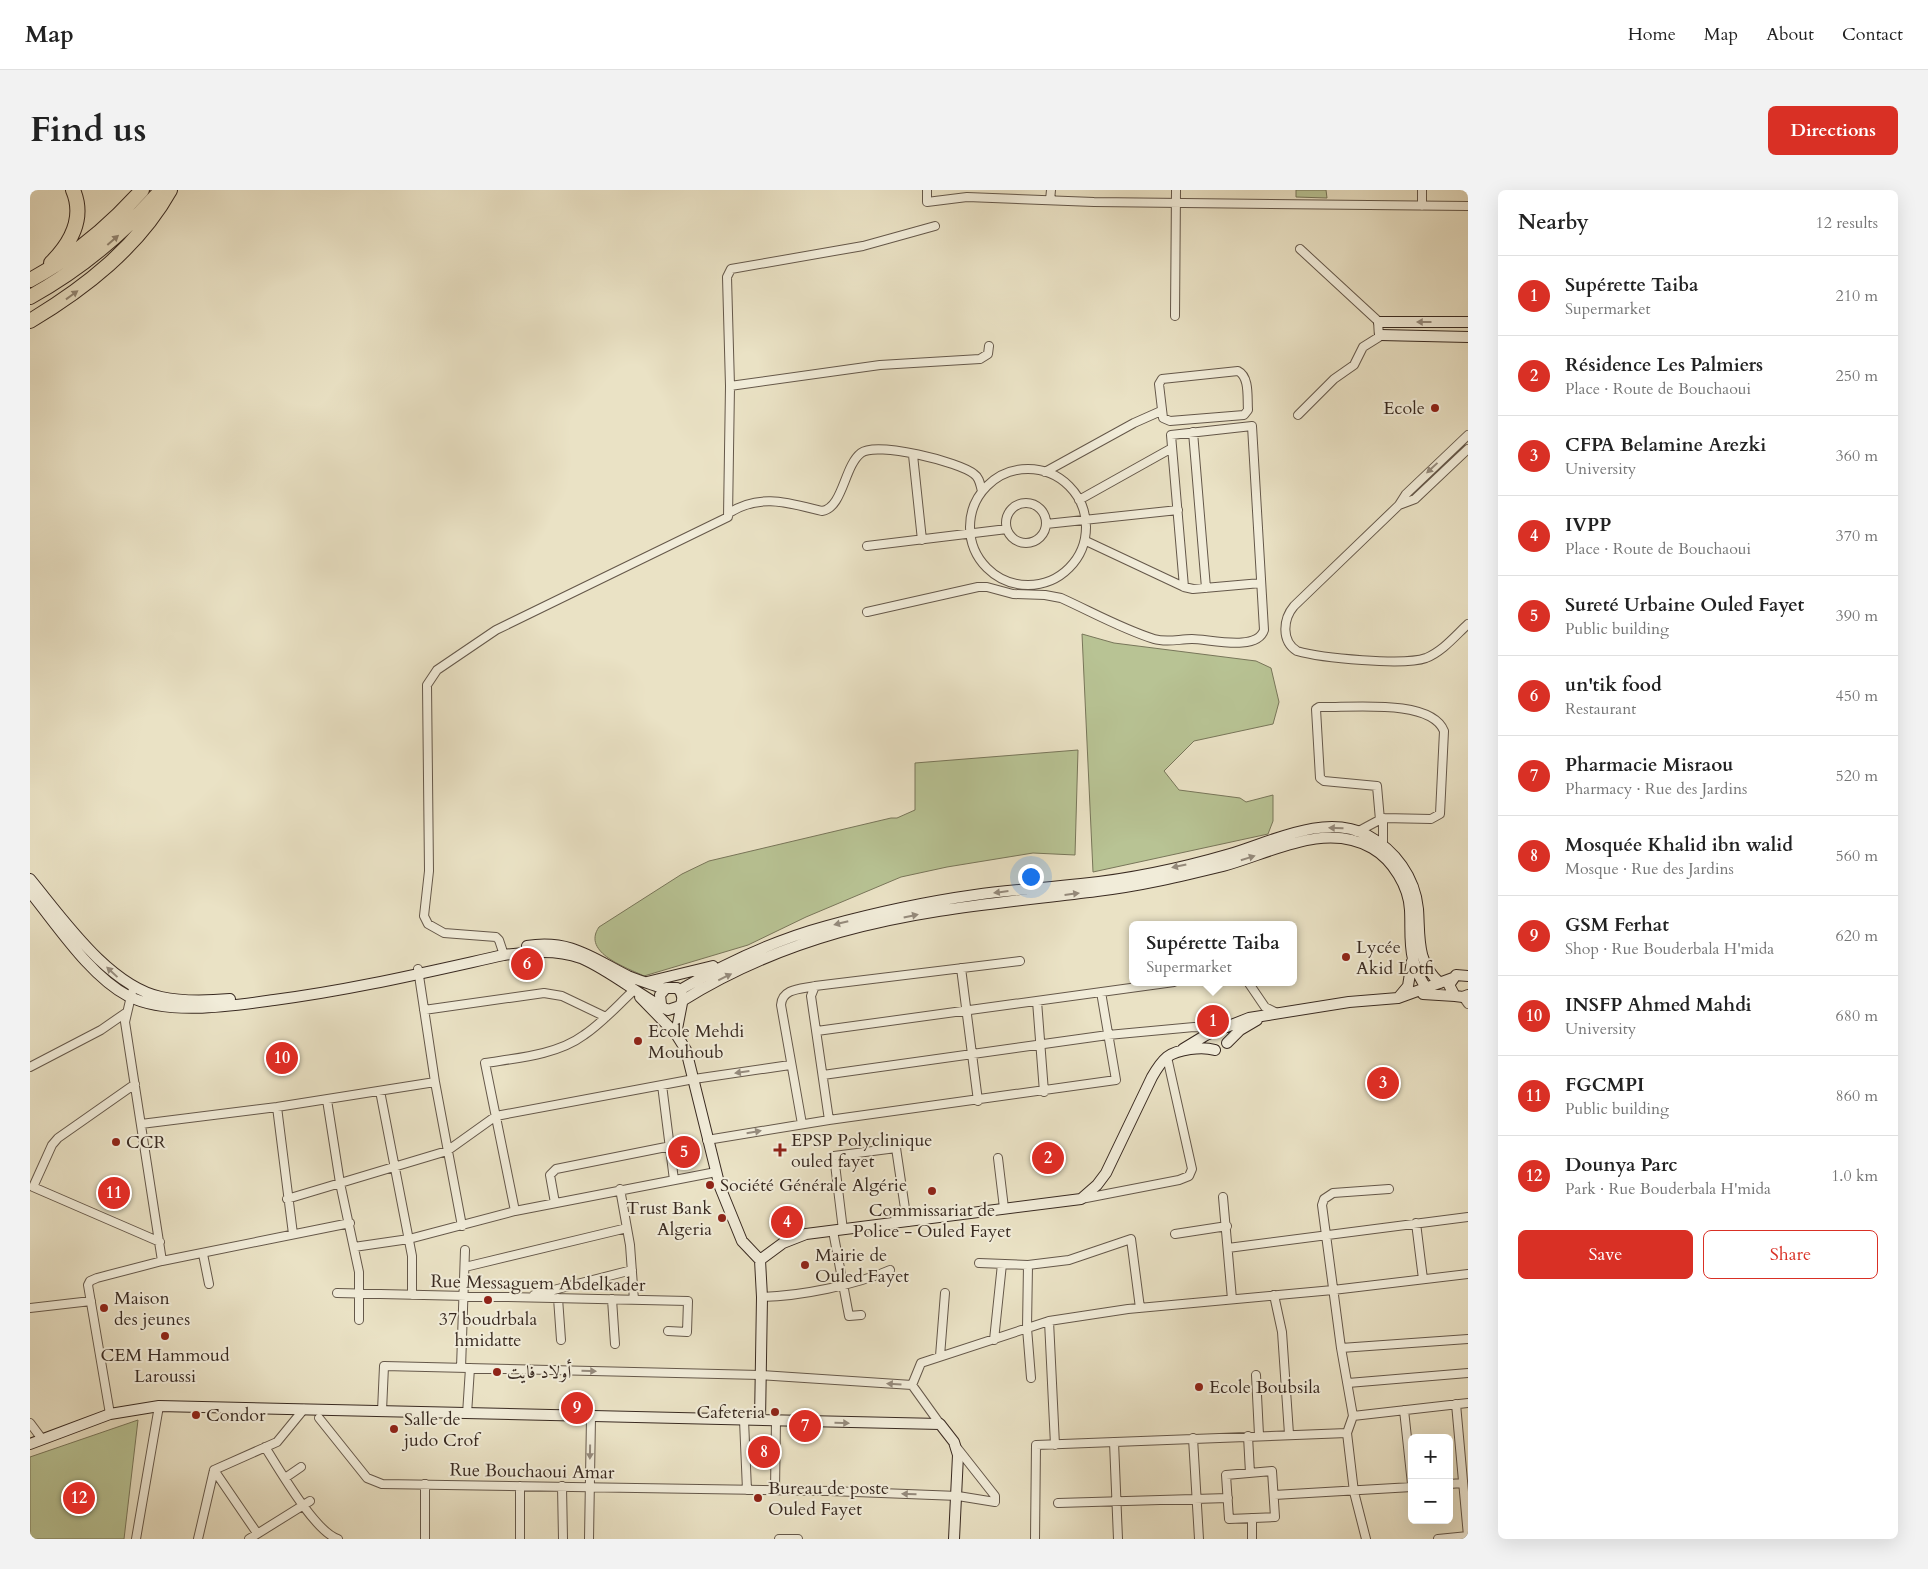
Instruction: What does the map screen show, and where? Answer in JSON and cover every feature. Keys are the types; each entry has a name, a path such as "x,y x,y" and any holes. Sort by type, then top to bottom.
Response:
{"highway":[{"path":"33,278 62,251 73,234 78,217 73,190"},
{"path":"33,278 58,264 103,230 142,190"},
{"path":"30,297 73,271 98,252 142,212 162,190"},
{"path":"30,321 65,300 107,267 136,236 170,190"}],"main road":[{"path":"1379,322 1468,322"},
{"path":"1380,336 1468,337"},
{"path":"643,982 699,970 745,956 825,927 909,906 974,895 1083,884 1128,876 1227,855 1311,829 1341,827 1357,832 1383,846 1401,862 1408,874 1418,907 1421,956 1427,970 1440,982"},
{"path":"503,952 561,953 581,959 672,1010 715,982 782,950 843,931 952,908 1130,886 1225,865 1314,838 1331,837 1346,838 1360,842 1374,849 1394,868 1410,907 1410,938 1413,958 1428,991"},
{"path":"30,879 113,974 132,992"},
{"path":"30,892 101,976 151,1003 207,1008 335,992 503,952 550,944 569,946 643,982 664,989 673,986 680,990"},
{"path":"680,990 745,956"},
{"path":"1398,998 1408,986 1413,958"},
{"path":"1428,991 1440,982 1462,974"},
{"path":"1462,974 1450,989 1464,998"},
{"path":"618,981 633,991 676,1034"},
{"path":"664,989 660,995 661,1004 686,1050 716,1172 742,1241 760,1260 762,1297 760,1420"},
{"path":"676,1034 682,1002 680,990"},
{"path":"760,1260 782,1242 806,1234 1081,1199 1097,1185 1106,1173 1152,1077 1172,1055 1206,1035 1249,1018 1398,998 1428,991 1464,998"},
{"path":"1172,1055 1207,1048 1215,1050 1223,1048 1226,1043 1249,1024 1277,1013"},
{"path":"1215,1050 1208,1043 1209,1036 1214,1032 1224,1034 1226,1043"},
{"path":"30,1444 110,1414 159,1406 312,1413 382,1412 940,1424 957,1448 959,1463 954,1539"}],"street":[{"path":"927,190 927,202 966,197 1176,203 1468,206"},
{"path":"1050,200 1051,190"},
{"path":"1176,190 1176,316"},
{"path":"1422,190 1422,206"},
{"path":"503,952 496,937 444,933 428,924 424,916 429,872 427,685 431,677 437,670 496,630 728,517 730,386 727,277 731,269 863,246 935,226"},
{"path":"1298,415 1334,379 1354,364 1363,347 1380,336 1379,322 1300,249"},
{"path":"730,386 880,364 980,359 988,354 989,346"},
{"path":"1238,371 1245,377 1248,410 1244,416 1170,421 1163,418 1161,411 1159,384 1165,378 1238,371"},
{"path":"1045,472 1134,423 1161,411"},
{"path":"987,587 1013,594 1045,595 1061,598 1161,641 1190,639 1223,643 1254,640 1262,635 1252,426 1171,435 1184,587"},
{"path":"1193,432 1206,588"},
{"path":"1399,505 1403,496 1468,435"},
{"path":"1079,500 1172,448"},
{"path":"729,513 741,505 772,500 828,510 836,503 847,474 861,452 876,449 913,455 967,469 978,478 982,491"},
{"path":"1468,449 1418,497 1399,505 1288,613 1285,628 1287,640 1291,648 1306,654 1410,662 1436,653 1468,624"},
{"path":"913,455 922,540"},
{"path":"1032,469 1045,472 1067,484 1079,500 1086,520 1086,541 1073,564 1058,576 1040,584 1022,586 1000,579 987,569 979,558 970,534 972,510 982,491 994,478 1011,472 1032,469"},
{"path":"1024,504 1032,504 1040,509 1046,524 1041,536 1029,543 1016,540 1007,529 1010,513 1016,507 1024,504"},
{"path":"1046,524 1178,510"},
{"path":"867,546 1007,529"},
{"path":"1086,541 1184,587 1206,588 1261,584"},
{"path":"866,612 987,587 1000,579"},
{"path":"1357,832 1381,819 1431,820 1440,814 1444,731 1432,716 1402,707 1319,707 1316,709 1320,778 1324,781 1377,786 1381,819 1383,846"},
{"path":"802,1124 790,1065 781,1000 790,991 815,986 1020,961"},
{"path":"961,968 978,1101"},
{"path":"418,971 435,1082 462,1226"},
{"path":"815,986 811,996 830,1120"},
{"path":"817,1031 1145,986"},
{"path":"1251,986 1265,1007 1277,1013"},
{"path":"515,1211 485,1063 529,1056 560,1048 583,1037 633,991"},
{"path":"132,992 125,1022 162,1261"},
{"path":"707,1140 802,1124 1044,1092 1116,1080 1101,992"},
{"path":"424,1010 544,993 562,996 606,1017"},
{"path":"1037,1001 1044,1092"},
{"path":"30,1067 101,1030 127,1012"},
{"path":"823,1075 973,1056 1108,1035 1194,1027 1206,1028 1214,1032"},
{"path":"1081,1199 1179,1180 1189,1176 1192,1169 1172,1055"},
{"path":"287,1199 447,1150 496,1116 694,1079 790,1065"},
{"path":"141,1124 326,1100 435,1082"},
{"path":"135,1084 58,1138 52,1145 32,1190 160,1242"},
{"path":"662,1086 674,1180"},
{"path":"380,1091 412,1256 412,1295"},
{"path":"326,1100 340,1183 359,1272 359,1320"},
{"path":"277,1107 287,1199 293,1234"},
{"path":"554,1202 550,1175 556,1169 671,1146"},
{"path":"861,1315 849,1316 842,1283 834,1156 896,1148 907,1222"},
{"path":"998,1158 1004,1208"},
{"path":"354,1248 409,1239 554,1202 716,1172"},
{"path":"620,1189 627,1228 634,1300"},
{"path":"1366,1539 1354,1492 1346,1433 1353,1416 1341,1348 1322,1205 1326,1196 1333,1193 1389,1189"},
{"path":"1223,1197 1232,1299"},
{"path":"1228,1248 1468,1217"},
{"path":"110,1414 88,1286 90,1281 162,1261 350,1223"},
{"path":"1416,1223 1423,1279"},
{"path":"1174,1234 1227,1226"},
{"path":"465,1267 627,1228"},
{"path":"979,1263 1028,1265 1070,1260 1131,1239 1140,1308"},
{"path":"461,1368 465,1296 465,1250"},
{"path":"204,1254 209,1284"},
{"path":"994,1340 1002,1264"},
{"path":"1028,1265 1027,1328 1031,1378"},
{"path":"525,1297 632,1270"},
{"path":"762,1297 787,1296 842,1283 862,1282 890,1270"},
{"path":"912,1385 921,1364 940,1356 1049,1321 1140,1308 1333,1290 1468,1274"},
{"path":"940,1356 946,1293"},
{"name":"Rue Messaguem Abdelkader","path":"337,1294 688,1301 687,1332 668,1331"},
{"path":"1274,1295 1282,1332 1289,1434"},
{"path":"558,1298 561,1340"},
{"path":"612,1299 615,1344"},
{"path":"30,1308 91,1301"},
{"path":"1049,1321 1055,1445"},
{"path":"1341,1348 1468,1339"},
{"path":"382,1412 384,1366 760,1375 912,1385"},
{"path":"468,1414 470,1368"},
{"path":"1348,1383 1468,1372"},
{"path":"1256,1375 1259,1436"},
{"path":"912,1385 940,1424"},
{"path":"1353,1416 1468,1403"},
{"path":"1438,1539 1468,1536 1463,1482 1465,1460 1456,1404"},
{"path":"136,1539 159,1406"},
{"path":"1404,1410 1411,1479"},
{"path":"214,1470 277,1442 312,1413"},
{"name":"Rue Bouchaoui Amar","path":"312,1413 367,1478 382,1484 775,1490 958,1496 995,1502 996,1499 957,1448"},
{"path":"589,1539 591,1417"},
{"path":"744,1420 747,1490"},
{"path":"775,1490 776,1421"},
{"path":"30,1423 42,1439"},
{"path":"1036,1539 1036,1445 1346,1433"},
{"path":"1248,1436 1250,1473"},
{"path":"1192,1438 1199,1539"},
{"path":"1114,1442 1118,1502 1118,1539"},
{"path":"265,1447 285,1478 307,1502 328,1536 338,1539"},
{"path":"285,1478 301,1467"},
{"path":"214,1470 257,1533"},
{"path":"198,1539 214,1470"},
{"path":"1272,1471 1274,1495 1275,1517 1229,1519 1226,1475 1272,1471"},
{"path":"1453,1483 1463,1482"},
{"path":"425,1484 425,1539"},
{"path":"1274,1495 1354,1492 1408,1485"},
{"path":"520,1486 520,1539"},
{"path":"562,1486 563,1539"},
{"path":"1058,1503 1228,1498"},
{"path":"249,1539 307,1502"},
{"path":"1252,1518 1252,1539"},
{"path":"779,1538 798,1539"}],"green space":[{"path":"1296,190 1326,190 1327,198 1296,197"},
{"path":"1082,634 1114,643 1256,661 1271,668 1279,702 1273,724 1194,741 1164,771 1179,790 1240,798 1246,802 1273,795 1273,821 1268,834 1093,872"},
{"path":"1078,750 1075,855 1033,853 947,867 901,877 806,917 748,945 644,976 609,958 601,952 596,944 595,936 599,927 682,874 709,861 897,818 915,810 915,763"},
{"path":"138,1420 124,1539 30,1539 30,1457"}],"place":[{"name":"Ecole","path":"1435,408"},
{"name":"Lycée Akid Lotfi","path":"1346,957"},
{"name":"un'tik food","path":"527,964"},
{"name":"Supérette Taiba","path":"1213,1021"},
{"name":"Ecole Mehdi Mouhoub","path":"638,1041"},
{"name":"INSFP Ahmed Mahdi","path":"282,1058"},
{"name":"CFPA Belamine Arezki","path":"1383,1083"},
{"name":"CCR","path":"116,1142"},
{"name":"EPSP Polyclinique ouled fayet","path":"780,1150"},
{"name":"Sureté Urbaine Ouled Fayet","path":"684,1152"},
{"name":"Résidence Les Palmiers","path":"1048,1158"},
{"name":"Société Générale Algérie","path":"710,1185"},
{"name":"Commissariat de Police - Ouled Fayet","path":"932,1191"},
{"name":"FGCMPI","path":"114,1193"},
{"name":"Trust Bank Algeria","path":"722,1218"},
{"name":"IVPP","path":"787,1222"},
{"name":"Mairie de Ouled Fayet","path":"805,1265"},
{"name":"37 boudrbala hmidatte","path":"488,1300"},
{"name":"Maison des jeunes","path":"104,1308"},
{"name":"CEM Hammoud Laroussi","path":"165,1336"},
{"name":"أولاد فايت","path":"497,1372"},
{"name":"Ecole Boubsila","path":"1199,1387"},
{"name":"GSM Ferhat","path":"577,1408"},
{"name":"Cafeteria","path":"775,1412"},
{"name":"Condor","path":"196,1415"},
{"name":"Pharmacie Misraou","path":"805,1426"},
{"name":"Salle de judo Crof","path":"394,1429"},
{"name":"Mosquée Khalid ibn walid","path":"764,1452"},
{"name":"Dounya Parc","path":"79,1498"},
{"name":"Bureau de poste Ouled Fayet","path":"758,1498"}]}
